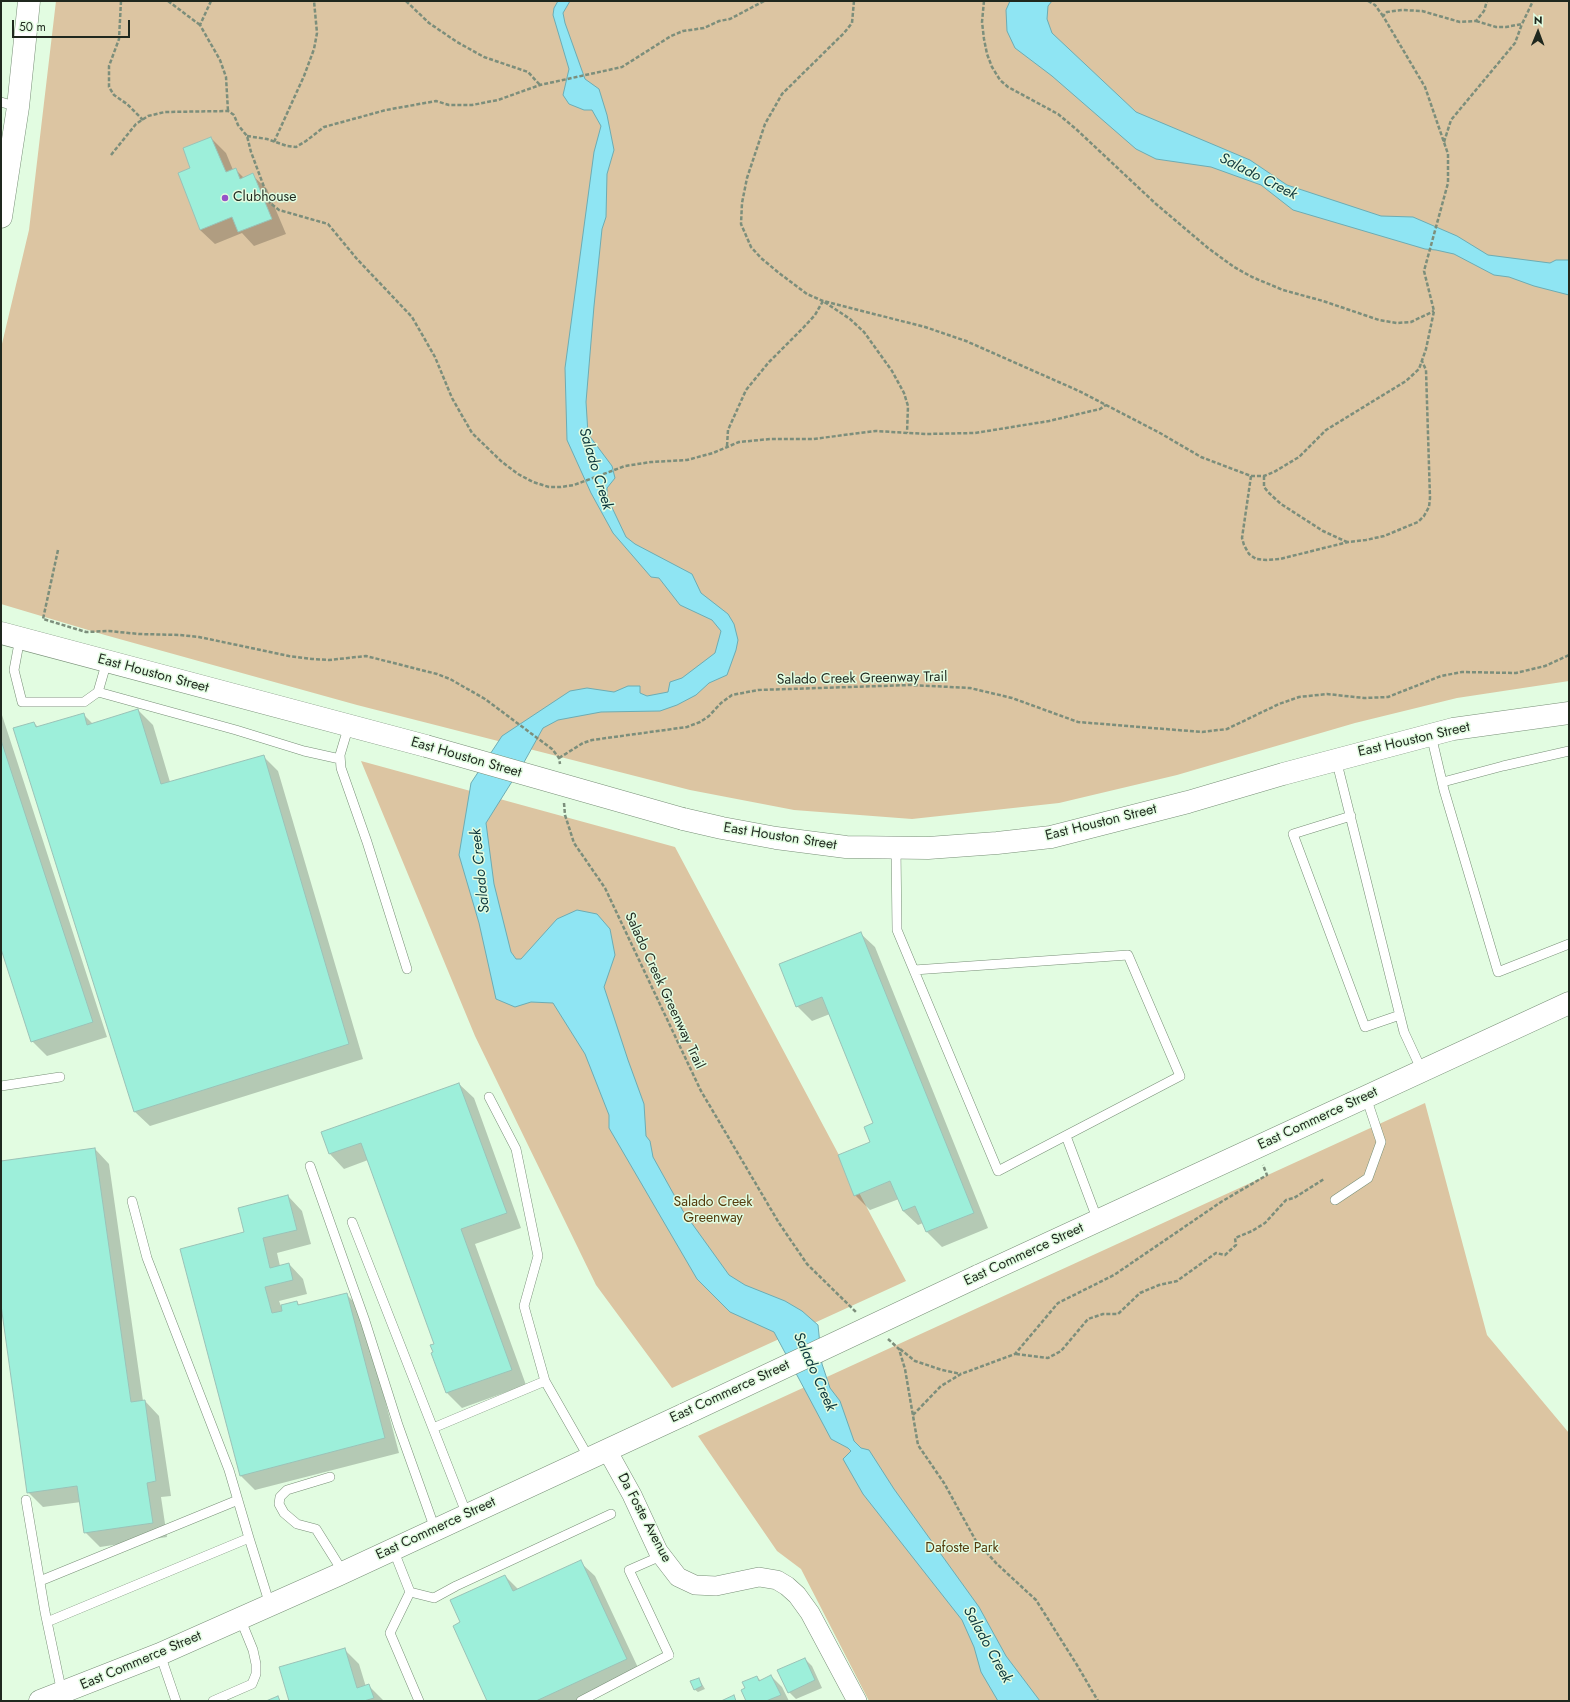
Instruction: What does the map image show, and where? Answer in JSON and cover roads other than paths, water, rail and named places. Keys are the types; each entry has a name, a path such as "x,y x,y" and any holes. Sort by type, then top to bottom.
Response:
{"main road":[{"path":"1,217 10,105 29,1"},
{"name":"East Houston Street","path":"10,635 426,746 683,819 776,838 846,847 928,848 989,844 1051,837 1188,802 1336,759 1431,735 1482,725 1569,712"},
{"name":"East Commerce Street","path":"40,1701 160,1654 343,1572 1569,1003"}],"street":[{"name":"Da Foste Avenue","path":"598,1454 661,1556 678,1577 695,1585 716,1586 759,1576 777,1580 797,1595 810,1613 857,1701"}],"lane":[{"path":"10,635 14,670 22,702 84,702 98,692 107,661"},
{"path":"98,692 304,750 340,758"},
{"path":"349,725 340,758 341,768 367,842 407,969"},
{"path":"1431,735 1443,782 1498,972 1569,944"},
{"path":"1443,782 1503,766 1569,751"},
{"path":"1336,759 1404,1032 1422,1071"},
{"path":"1351,816 1293,834 1365,1027 1400,1015"},
{"path":"896,848 897,930 998,1171 1180,1076 1128,955 914,970"},
{"path":"1,1086 60,1077"},
{"path":"490,1097 516,1149 538,1256 524,1306 545,1381 598,1454"},
{"path":"1335,1200 1368,1178 1381,1142 1366,1097"},
{"path":"1066,1136 1098,1221"},
{"path":"310,1166 365,1321 398,1425 435,1529"},
{"path":"132,1201 147,1258 229,1470 270,1605"},
{"path":"352,1222 467,1515"},
{"path":"433,1428 545,1381"},
{"path":"330,1477 287,1490 280,1497 279,1504 284,1514 297,1524 316,1529 343,1572"},
{"path":"26,1500 47,1622 62,1693"},
{"path":"40,1581 238,1500"},
{"path":"410,1592 434,1598 456,1586 611,1514"},
{"path":"47,1622 249,1538"},
{"path":"393,1549 410,1592 390,1634 419,1701"},
{"path":"580,1701 669,1655 629,1570 661,1556"},
{"path":"213,1701 252,1684 256,1674 256,1664 253,1650 240,1618"},
{"path":"160,1654 176,1701"}],"water":[{"name":"Salado Creek","path":"558,1 570,1 563,13 565,23 585,79 599,89 607,115 614,150 607,174 606,217 602,229 594,306 586,402 588,434 612,466 615,478 607,488 607,497 626,537 635,544 692,574 701,593 728,614 734,624 738,640 727,675 709,683 696,695 677,705 660,711 601,712 558,720 543,728 523,764 486,823 494,884 511,952 516,959 521,959 557,919 577,910 597,914 610,929 615,955 604,987 644,1104 646,1136 650,1141 653,1157 683,1211 729,1275 745,1285 785,1301 802,1311 818,1325 822,1364 830,1388 840,1401 854,1441 861,1448 869,1450 894,1489 979,1607 1006,1656 1040,1701 998,1701 981,1672 974,1647 962,1620 863,1494 843,1459 851,1451 831,1439 774,1332 730,1312 697,1279 609,1128 609,1115 585,1054 553,1003 531,1002 515,1007 496,999 479,923 459,855 471,783 502,736 570,691 587,688 614,692 628,686 640,686 640,693 647,696 668,692 670,682 682,678 715,653 721,631 712,620 680,605 659,578 651,577 613,533 591,493 567,440 565,368 594,152 601,126 592,110 584,110 569,104 563,95 569,69 553,15 554,8"},
{"name":"Salado Creek","path":"1010,1 1052,1 1048,6 1047,19 1052,33 1136,112 1250,160 1287,185 1381,216 1413,217 1457,236 1488,255 1550,263 1556,260 1569,260 1569,295 1534,286 1509,277 1494,275 1454,254 1425,249 1293,210 1261,185 1211,167 1156,159 1136,149 1052,76 1015,48 1007,31 1006,10"}],"place":[{"name":"Clubhouse","path":"225,198"}],"park label":[{"name":"Salado Creek Greenway","path":"713,1212"},
{"name":"Dafoste Park","path":"962,1549"}]}
